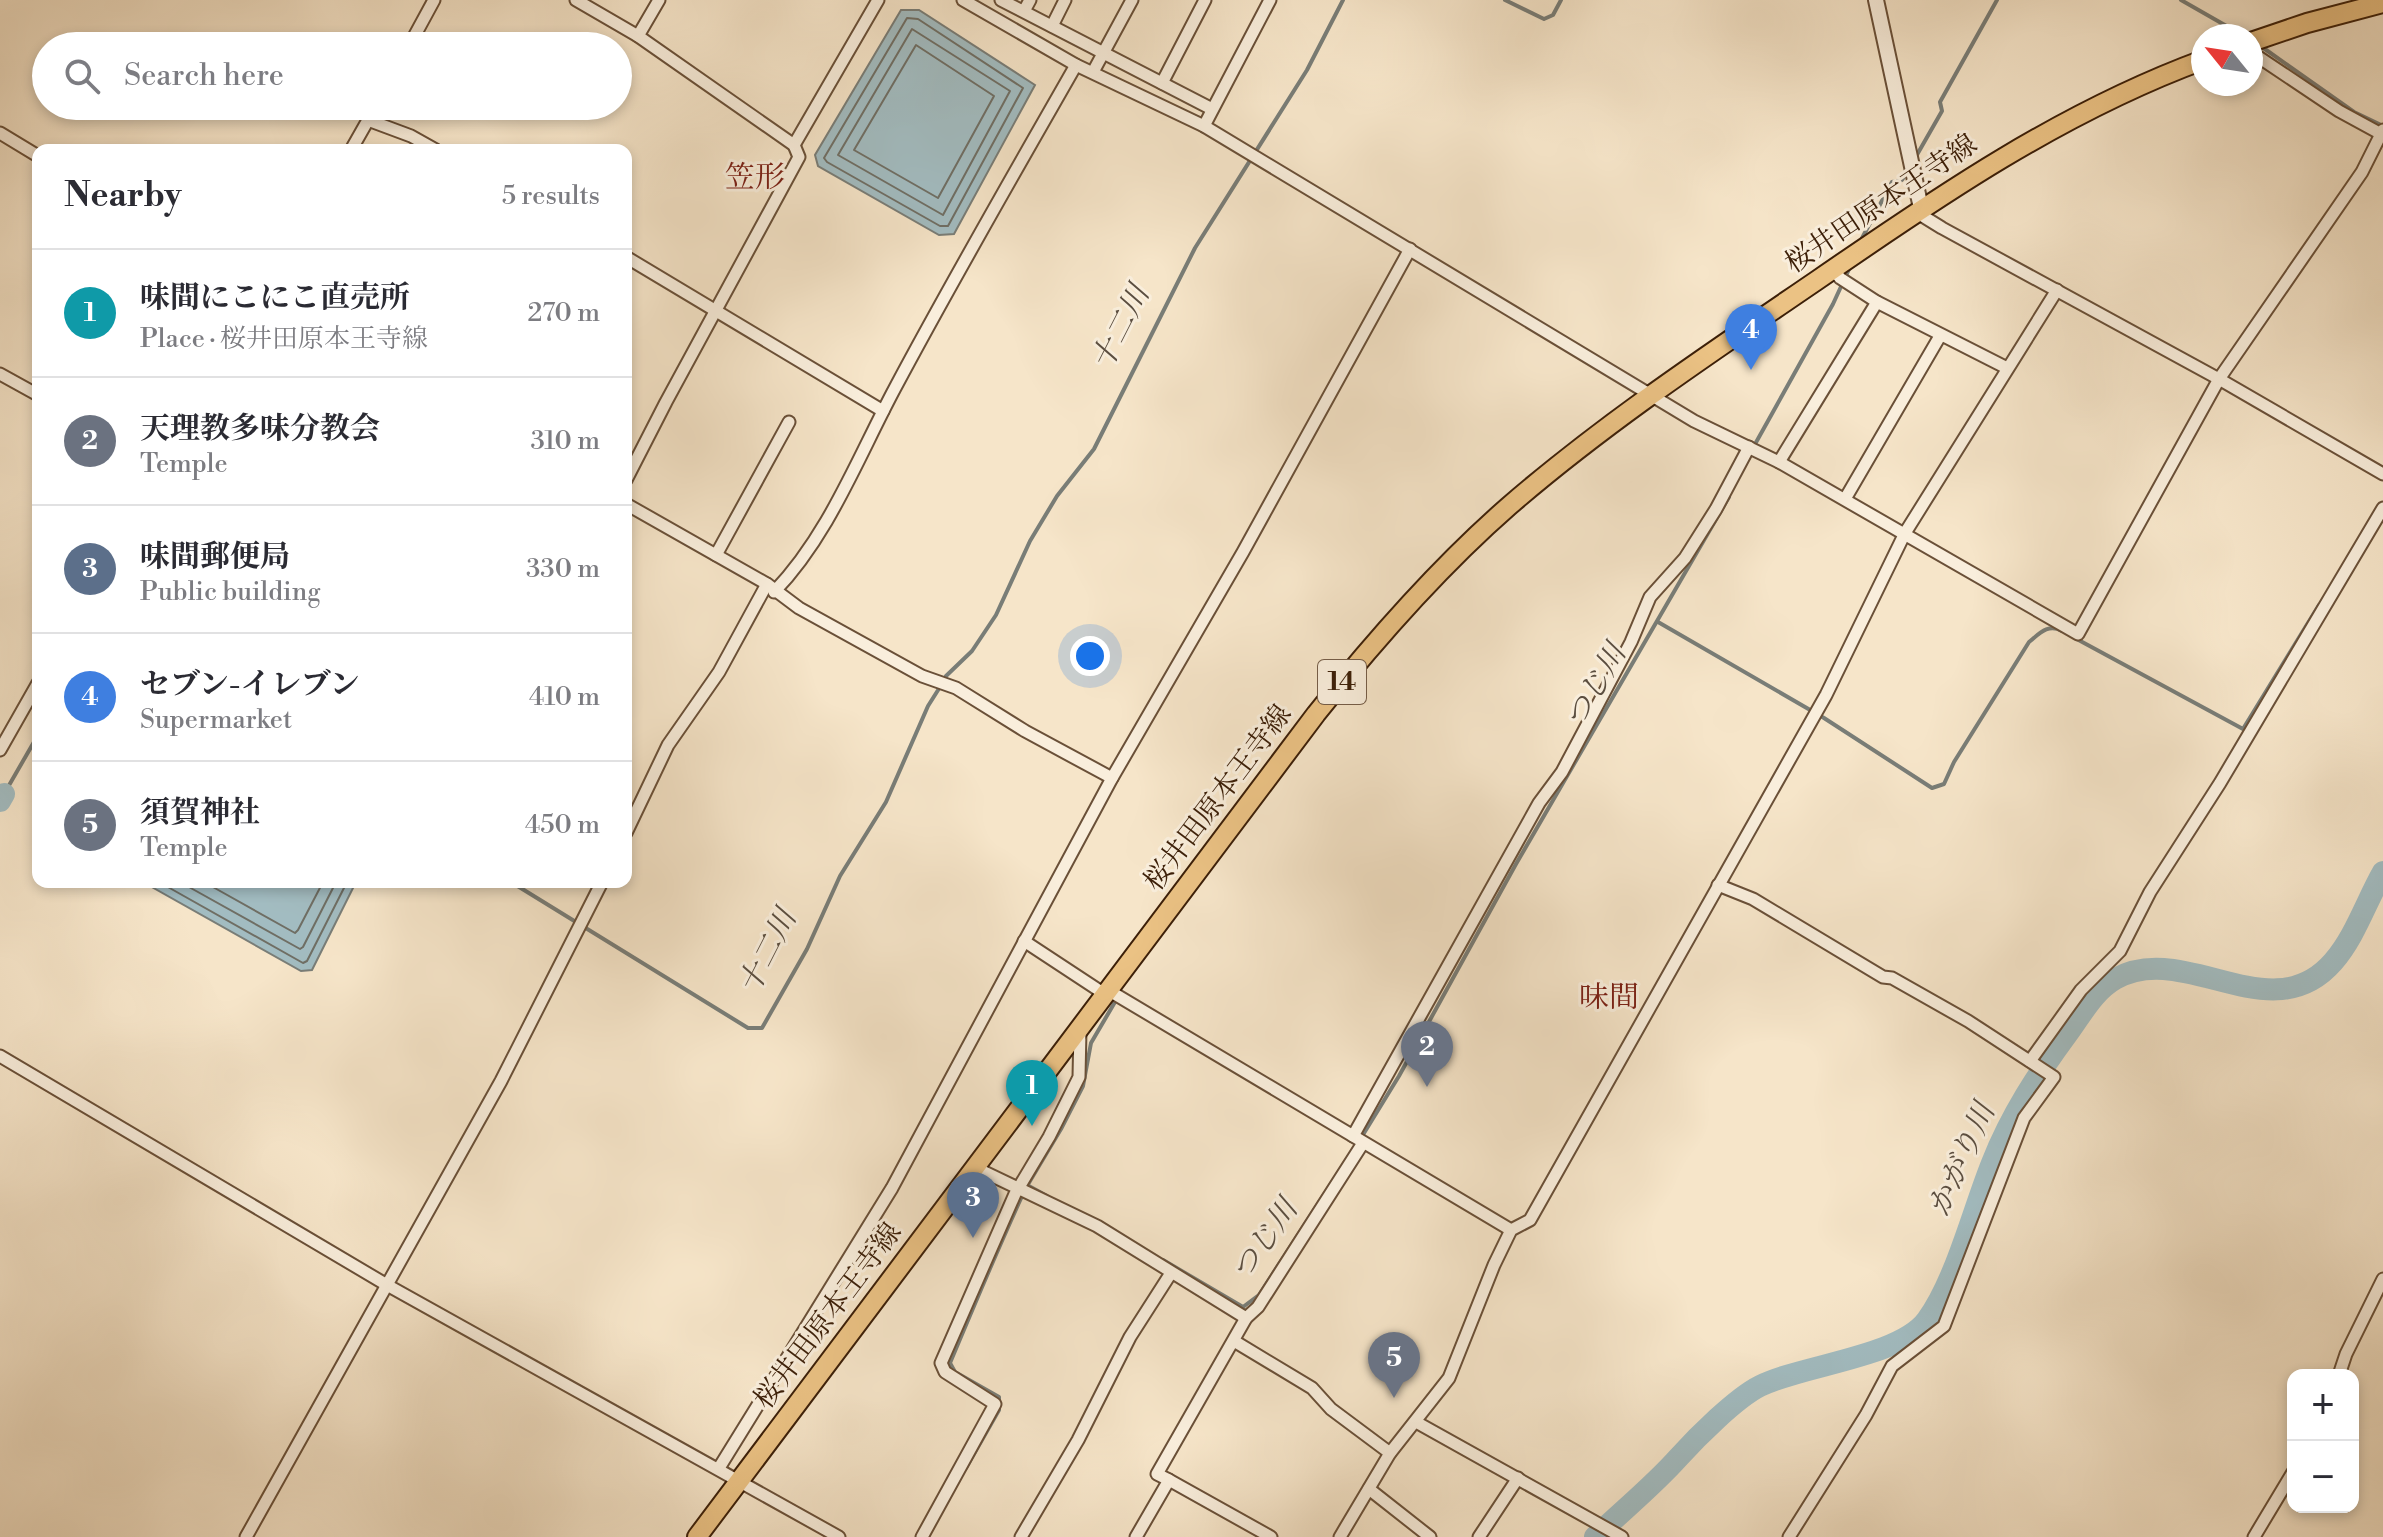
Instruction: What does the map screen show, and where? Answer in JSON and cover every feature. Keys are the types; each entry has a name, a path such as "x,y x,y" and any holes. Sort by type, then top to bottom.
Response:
{"main road":[{"path":"2263,38 2383,3"},
{"name":"桜井田原本王寺線","path":"697,1537 1316,714 1404,609 1507,508 1557,465 1653,395 1841,277 1921,208 2016,148 2074,117 2191,65"}],"street":[{"path":"417,32 434,0"},
{"path":"576,0 631,32"},
{"path":"638,36 659,0"},
{"path":"794,145 878,0"},
{"path":"963,0 1076,65 1204,126 1694,421 1779,462 2078,634 2219,379 2362,172 2382,133 2339,111 2263,60"},
{"path":"1001,0 1027,6 1052,26 1212,109"},
{"path":"1052,26 1065,0"},
{"path":"1093,72 1132,0"},
{"path":"1162,83 1205,0"},
{"path":"1204,126 1270,0"},
{"path":"1876,0 1921,215 2219,379 2383,474"},
{"path":"632,33 794,145 799,157 632,469"},
{"path":"632,820 668,745 719,672 770,588 788,578 838,500 952,282 1076,65"},
{"path":"354,144 368,120 425,144"},
{"path":"0,133 32,152"},
{"path":"719,1468 892,1188 1112,778 1243,552 1410,249"},
{"path":"632,261 883,411"},
{"path":"1841,277 1877,302 2007,368"},
{"path":"1340,1537 1390,1453 1449,1378 1511,1230 1530,1220 1826,695 1905,533 2057,290"},
{"path":"1779,462 1877,302"},
{"path":"1845,499 1940,336"},
{"path":"0,374 32,392"},
{"path":"716,555 789,422"},
{"path":"1271,1537 1157,1474 1246,1318 1258,1307 1358,1140 1539,803 1562,772 1631,642 1650,597 1685,558 1749,447"},
{"path":"632,507 716,555 799,608 922,676 956,688 1025,731 1112,778"},
{"path":"2030,1061 2081,990 2120,951 2150,892 2220,783 2383,508"},
{"path":"0,750 32,694"},
{"path":"1718,885 1753,899 1883,977 1892,978 1968,1021 2054,1077 2024,1118 1944,1326 1892,1366 1866,1415 1789,1537"},
{"path":"246,1537 501,1081 599,888"},
{"path":"1024,941 1100,991 1107,991 1511,1230"},
{"path":"922,1537 995,1404 945,1372 941,1363 1018,1189 1079,1077 1080,1029"},
{"path":"0,1056 387,1285 839,1537"},
{"path":"976,1168 1097,1226 1246,1318"},
{"path":"1021,1537 1078,1440 1130,1337 1171,1273"},
{"path":"2341,1369 2383,1279"},
{"path":"1234,1341 1312,1388 1331,1409 1390,1453"},
{"path":"1416,1422 1518,1478 1605,1533 1622,1537"},
{"path":"1479,1537 1518,1478"},
{"path":"1136,1537 1169,1480"},
{"path":"2254,1537 2287,1482"},
{"path":"1369,1489 1430,1537"}],"water":[{"path":"901,10 919,10 1035,85 954,234 939,235 818,166 815,155"},
{"path":"154,888 353,888 312,970 301,971"}],"waterway":[{"name":"十二川","path":"946,676 972,651 996,615 1030,541 1057,496 1094,449 1195,248 1307,70 1343,0"},
{"name":"十二川","path":"1505,0 1544,19 1553,15 1561,0"},
{"path":"1914,160 1942,111 1940,102 1997,0"},
{"path":"2181,0 2223,24"},
{"path":"2263,48 2354,112 2383,126"},
{"path":"1861,240 1892,182 1902,180 1908,171"},
{"path":"1754,446 1833,304 1850,267"},
{"name":"つじ川","path":"1361,1138 1729,497"},
{"path":"2073,637 2243,729 2319,605"},
{"path":"1658,622 1824,718 1932,788 1944,784 1954,762 2029,642 2048,629 2062,631"},
{"name":"十二川","path":"521,888 748,1028 762,1028 807,949 840,876 886,802 928,706 940,687"},
{"name":"十二川","path":"4,794 32,745"},
{"name":"十二川","path":"0,801 4,794"},
{"name":"かがり川","path":"1595,1537 1717,1419 1750,1392 1778,1379 1873,1352 1914,1333 1927,1320 1947,1285 1999,1145 2016,1112 2083,1011 2108,984 2142,970 2169,969 2255,988 2282,989 2309,981 2341,952 2383,872"},
{"path":"1027,1186 1083,1086 1091,1043 1115,1002"},
{"name":"つじ川","path":"1163,1260 1243,1307 1259,1295 1356,1145"},
{"name":"つじ川","path":"1027,1185 1047,1196"},
{"name":"つじ川","path":"966,1468 999,1410 999,1397 955,1372 950,1363 1023,1194"}],"place":[{"name":"セブン-イレブン","path":"1751,370"},
{"name":"天理教多味分教会","path":"1427,1087"},
{"name":"味間にこにこ直売所","path":"1032,1126"},
{"name":"味間郵便局","path":"973,1238"},
{"name":"須賀神社","path":"1394,1398"}],"district":[{"name":"笠形","path":"755,178"},
{"name":"味間","path":"1609,998"}]}
